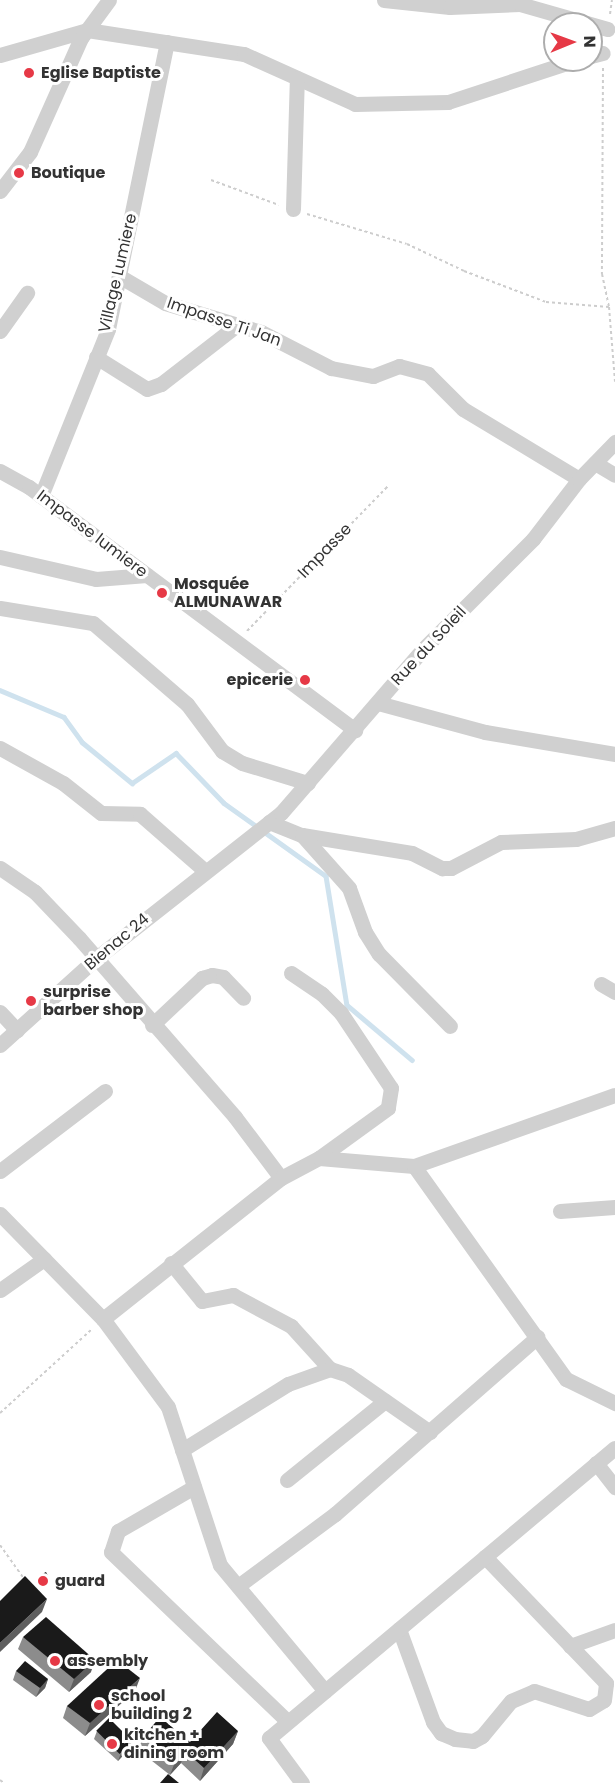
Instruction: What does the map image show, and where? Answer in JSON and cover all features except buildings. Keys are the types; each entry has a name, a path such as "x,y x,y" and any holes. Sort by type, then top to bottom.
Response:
{"street":[{"path":"0,190 30,152 87,30 109,0"},
{"path":"384,0 450,7 520,4 608,29"},
{"path":"0,55 87,30 244,54 355,104 448,102 543,71"},
{"name":"Village Lumiere","path":"41,496 108,328 167,42"},
{"path":"294,209 297,78"},
{"name":"Impasse Ti Jan","path":"119,276 165,303 261,332 332,368 373,376 399,366 428,374 463,409 579,479"},
{"path":"0,331 27,293"},
{"path":"96,357 147,389 160,384 237,325"},
{"name":"Rue du Soleil","path":"238,844 275,818 308,783 423,650 532,539 579,479 615,442"},
{"path":"595,463 615,475"},
{"name":"Impasse lumiere","path":"0,471 41,496 355,730"},
{"path":"0,557 96,579 147,575"},
{"path":"0,608 93,623 187,704 222,751 242,763 308,783"},
{"path":"378,703 485,732 615,754"},
{"path":"0,748 63,783 101,813 140,814 204,871"},
{"path":"275,818 302,834 349,888 365,932 379,954 450,1026"},
{"path":"302,834 386,847 451,868 501,842 576,839 615,828"},
{"name":"Bienac 24","path":"0,1045 94,960 238,844"},
{"path":"0,868 34,892 79,938 94,960 235,1117 281,1178"},
{"path":"103,1319 281,1178 319,1158 388,1107 391,1088 341,1013 322,994 291,973"},
{"path":"152,1024 202,978 212,975 223,977 243,998"},
{"path":"601,984 615,992"},
{"path":"0,1012 17,1029"},
{"path":"0,1171 105,1091"},
{"path":"319,1158 414,1166 614,1099"},
{"path":"414,1166 566,1379 615,1403"},
{"path":"560,1211 615,1207"},
{"path":"0,1214 103,1319 168,1407 220,1565 325,1691"},
{"path":"0,1290 44,1259"},
{"path":"171,1263 202,1301 233,1295 281,1320 295,1330 330,1368 348,1375 430,1432"},
{"path":"238,1586 335,1514 537,1337"},
{"path":"182,1450 288,1384 330,1368"},
{"path":"287,1480 385,1401"},
{"path":"302,1783 269,1738 615,1448"},
{"path":"596,1463 615,1487"},
{"path":"194,1487 118,1531 111,1552 288,1722"},
{"path":"399,1629 433,1722 441,1733 466,1741 482,1736 511,1701 534,1691 589,1709 603,1700 606,1683 485,1557"},
{"path":"570,1646 615,1630"}],"path":[{"path":"608,29 612,0"},
{"path":"597,72 602,262 609,307 615,382"},
{"path":"211,180 294,209 407,244 464,271 546,302 609,307"},
{"name":"Impasse","path":"236,642 388,486"},
{"path":"0,1413 103,1319"},
{"path":"0,1545 25,1580"},
{"path":"0,1780 4,1783"}],"waterway":[{"path":"0,690 64,717 82,742 132,783 176,753 224,803 326,876 347,1005 412,1060"}],"place":[{"name":"Eglise Baptiste","path":"29,73"},
{"name":"Boutique","path":"19,173"},
{"name":"Mosquée ALMUNAWAR","path":"162,593"},
{"name":"epicerie","path":"305,680"},
{"name":"surprise barber shop","path":"31,1001"},
{"name":"guard","path":"43,1581"},
{"name":"assembly","path":"55,1661"},
{"name":"school building 2","path":"99,1705"},
{"name":"kitchen + dining room","path":"112,1744"}]}
